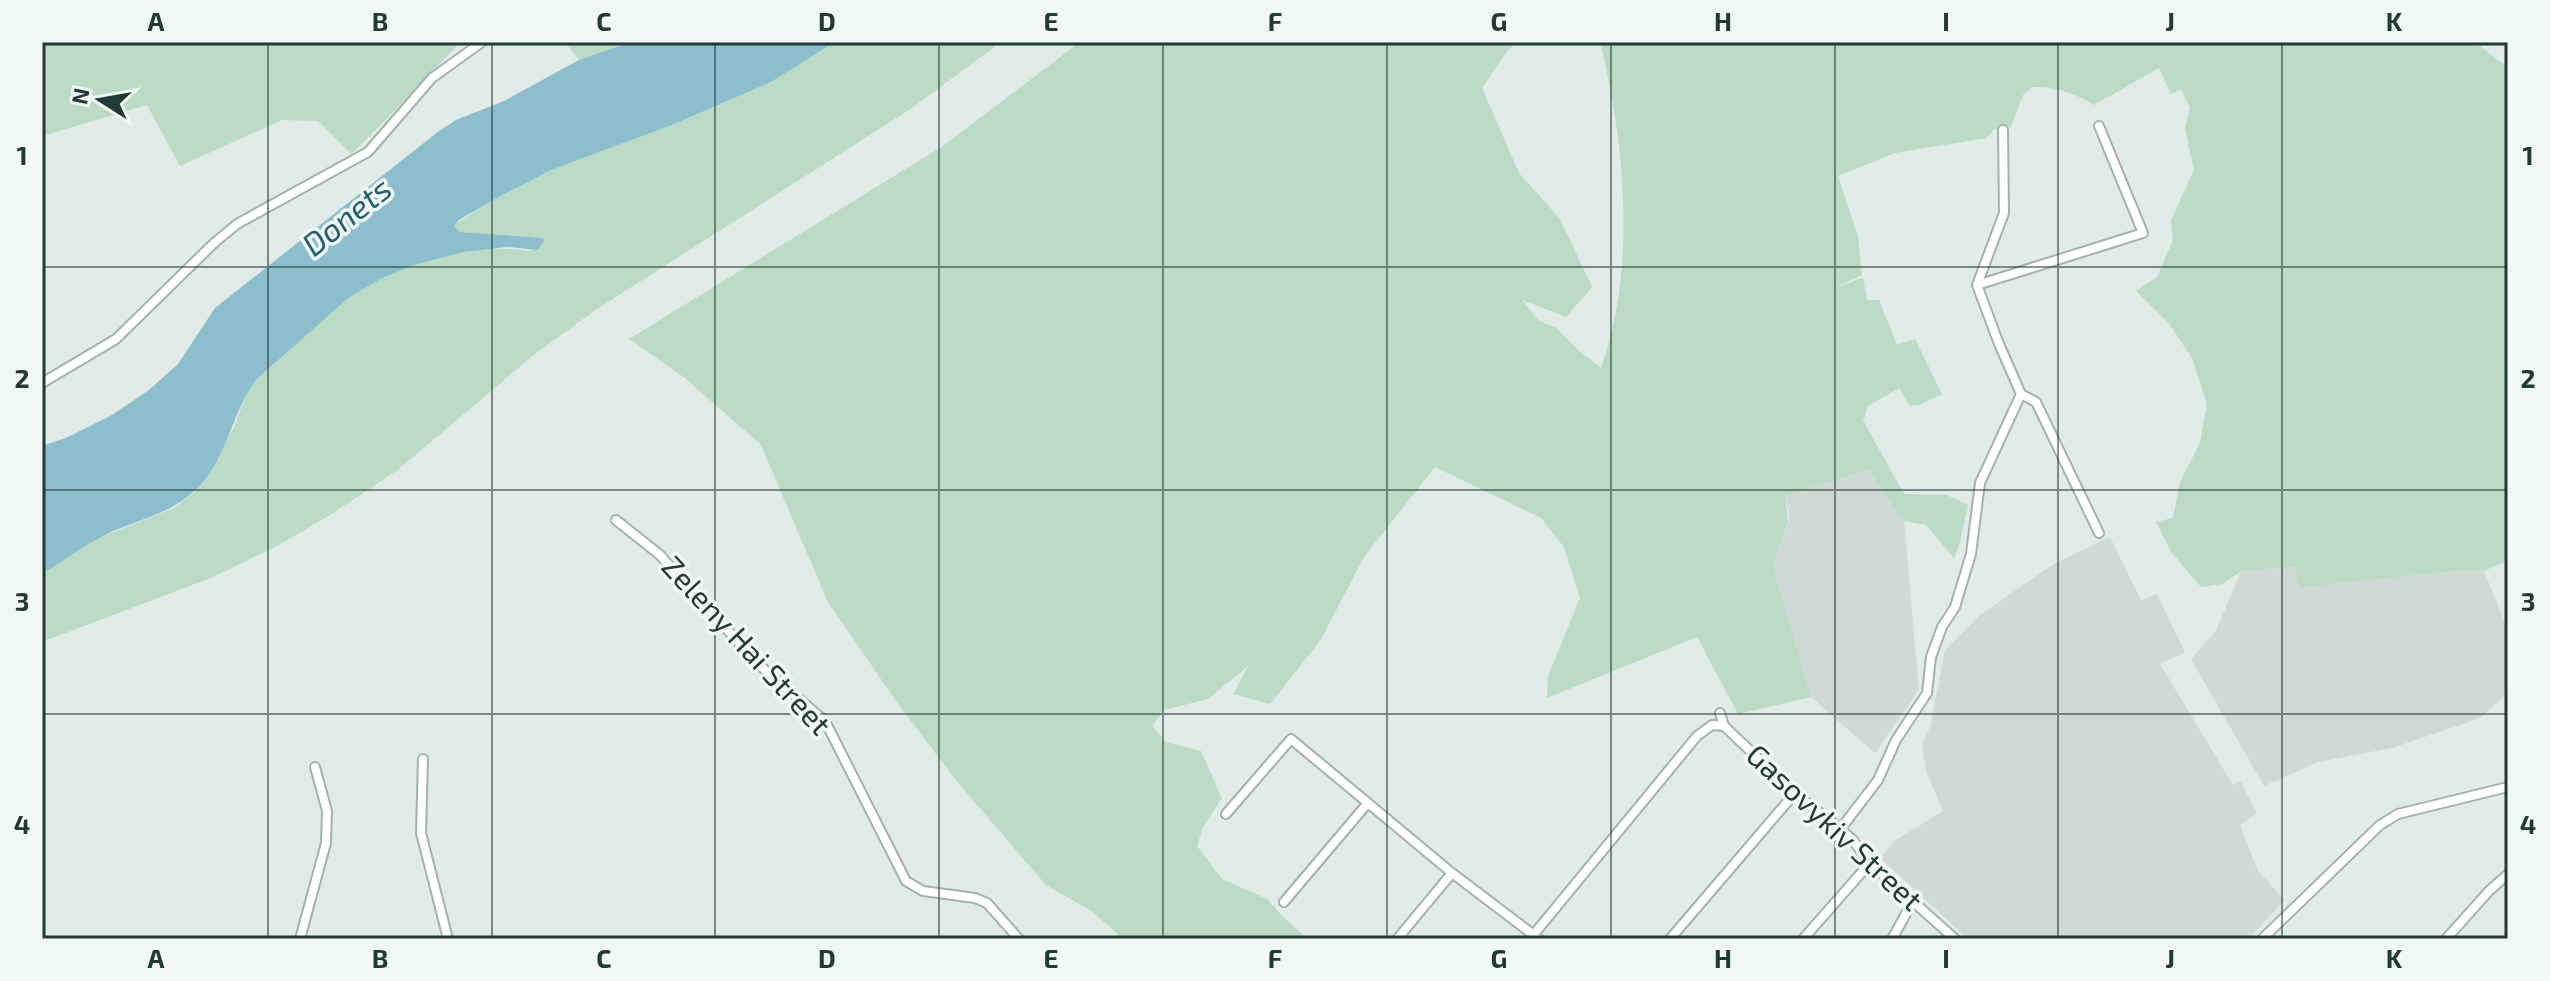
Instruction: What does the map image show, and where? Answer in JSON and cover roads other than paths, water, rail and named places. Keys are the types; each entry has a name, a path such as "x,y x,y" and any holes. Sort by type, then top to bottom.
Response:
{"street":[{"path":"42,383 116,339 237,224 368,152 432,78 482,42"},
{"path":"1977,285 2143,233 2099,126"},
{"path":"2003,130 2004,213 1977,285 2021,394 2036,402 2099,533"},
{"path":"1839,831 1878,780 1896,740 1927,693 1931,657 1942,627 1955,607 1971,554 1980,483 2021,394"},
{"name":"Zeleny Hai Street","path":"616,520 660,555 758,664 825,721 906,881 923,891 975,898 987,903 1019,939"},
{"name":"Gasovykiv Street","path":"1720,713 1724,726 1795,793 1852,839 1870,863 1955,939"},
{"path":"1226,814 1291,739 1534,937 1697,736 1712,725 1724,726"},
{"path":"423,759 421,833 448,939"},
{"path":"300,939 326,843 327,811 315,767"},
{"path":"2262,939 2380,825 2398,814 2508,787"},
{"path":"1670,939 1795,793"},
{"path":"1284,902 1367,804"},
{"path":"1803,939 1870,863"},
{"path":"1398,938 1452,873"},
{"path":"2446,939 2508,874"},
{"path":"1892,939 1913,901"}],"water":[{"name":"Donets","path":"631,42 835,42 771,82 672,125 551,170 459,220 454,226 460,232 543,238 544,241 538,250 507,247 463,252 414,265 382,278 348,298 256,380 242,403 214,466 196,489 162,512 102,536 42,574 42,446 112,415 149,390 178,364 215,308 439,131 456,120 504,101 579,60"}]}
